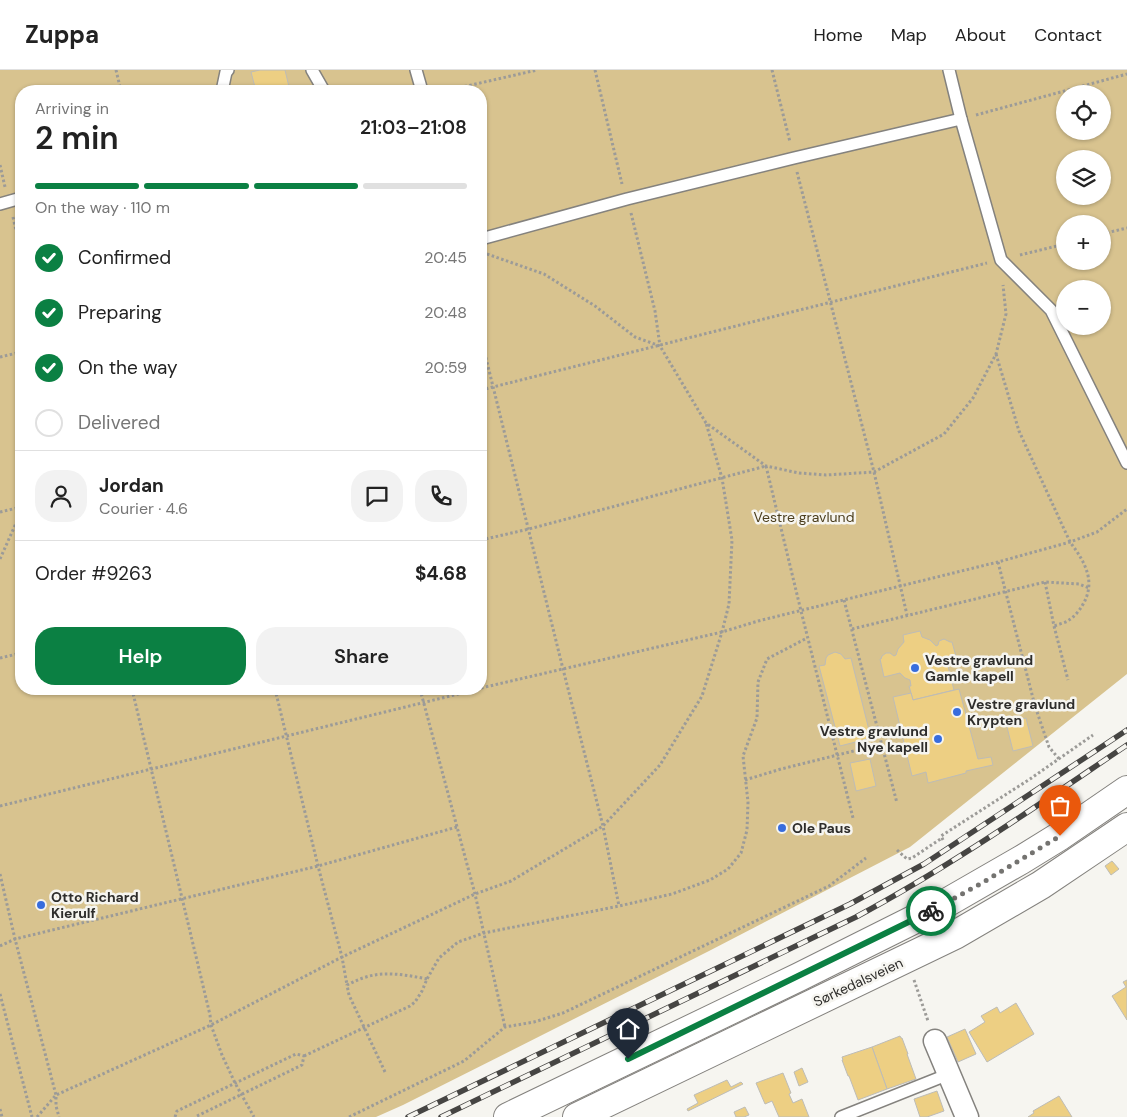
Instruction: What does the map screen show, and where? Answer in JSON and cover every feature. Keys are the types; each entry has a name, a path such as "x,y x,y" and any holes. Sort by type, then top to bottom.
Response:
{"main road":[{"path":"508,1117 799,977 941,906 1060,836 1127,790"},
{"name":"Sørkedalsveien","path":"577,1117 955,935 1041,885 1127,827"}],"street":[{"path":"935,1041 967,1117"}],"lane":[{"path":"223,85 228,70"},
{"path":"312,70 321,85"},
{"path":"416,70 420,85"},
{"path":"949,70 1001,260 1051,310 1127,463"},
{"path":"487,237 627,199 961,119"},
{"path":"841,1117 949,1074"}],"path":[{"path":"116,70 120,85"},
{"path":"471,85 537,70"},
{"path":"772,70 874,472 907,615"},
{"path":"961,119 1127,74"},
{"path":"0,165 4,202 15,234"},
{"path":"1111,232 1127,228"},
{"path":"487,389 1056,246"},
{"path":"37,1117 56,1095 210,1025 342,957 475,894 511,881 604,826 660,766 702,696 729,604 732,540 722,478 706,424 660,346 635,337 595,306 544,274 487,255"},
{"path":"706,424 766,466 799,473 826,475 874,472 944,434 973,398 996,354 1006,314 1001,260"},
{"path":"0,357 15,353"},
{"path":"996,354 1019,431 1070,542 1081,557 1088,572 1089,588 1085,601 1079,611 1069,620 1054,626"},
{"path":"487,363 604,826 619,906"},
{"path":"487,539 766,466"},
{"path":"766,466 853,818"},
{"path":"0,512 15,508"},
{"path":"487,686 722,632 758,621 998,562 1070,542 1097,532 1127,509"},
{"path":"0,559 15,525"},
{"path":"998,562 1035,706 1049,747 1059,759"},
{"path":"852,629 1045,582 1079,584 1089,588"},
{"path":"1045,582 1068,680"},
{"path":"844,600 897,802"},
{"path":"175,1117 177,1111 296,1054 304,1056 410,1006 422,992 439,958 458,942 484,933 672,894 710,880 728,869 740,853 747,830 748,802 744,756 757,718 758,682 767,659 807,638"},
{"path":"0,658 15,654"},
{"path":"133,695 210,1015 210,1025 222,1055 254,1117"},
{"path":"277,695 342,957 349,995 385,1072"},
{"path":"421,695 475,894 505,1028"},
{"path":"0,806 452,695"},
{"path":"898,850 907,859 912,858 942,839 941,836 1094,735"},
{"path":"745,780 882,744"},
{"path":"0,946 15,939 318,866 457,827"},
{"path":"349,1117 464,1061 505,1028 564,1013 829,886 866,858"},
{"path":"0,874 56,1095 59,1117"},
{"path":"347,985 364,977 375,975 407,975 427,979"},
{"path":"912,975 935,1041"},
{"path":"0,994 32,1117"},
{"path":"195,1117 302,1065 304,1056"},
{"path":"0,1110 2,1117"}],"green space":[{"name":"Vestre gravlund","path":"0,70 1127,70 1127,674 910,847 709,951 376,1117 0,1117"}],"building":[{"path":"285,70 289,85 254,85 251,72"},
{"name":"Vestre gravlund Gamle kapell","path":"920,631 922,637 930,640 936,646 939,641 944,639 952,642 957,660 947,662 954,690 913,700 909,686 911,686 910,680 900,673 884,677 880,659 886,653 896,655 904,642 903,635"},
{"path":"835,652 841,654 845,659 851,658 871,738 840,746 819,666 825,665 828,655"},
{"name":"Vestre gravlund Nye kapell","path":"959,689 978,759 991,757 993,765 928,783 926,772 912,776 893,697 911,693 913,700"},
{"path":"1026,718 1033,746 1013,751 1006,723"},
{"path":"870,759 876,786 856,791 850,763"},
{"path":"1112,861 1119,869 1111,875 1105,866"},
{"path":"1127,980 1127,1020 1112,996 1126,987 1123,982"},
{"path":"1016,1003 1034,1034 987,1062 969,1032 985,1022 981,1016 997,1007 1000,1013"},
{"path":"965,1029 976,1054 958,1062 947,1037"},
{"path":"900,1036 916,1079 887,1089 872,1047"},
{"path":"872,1047 887,1089 858,1100 842,1057"},
{"path":"802,1068 808,1082 799,1086 794,1072"},
{"path":"783,1073 793,1103 802,1099 809,1117 779,1117 772,1101 765,1104 756,1083"},
{"path":"727,1080 731,1087 741,1082 743,1084 688,1111 687,1109 698,1103 694,1095"},
{"path":"937,1091 944,1111 927,1117 920,1117 914,1099"},
{"path":"1059,1096 1072,1117 1028,1117 1034,1113 1033,1111"},
{"path":"745,1107 749,1115 736,1117 734,1112"}],"railway":[{"path":"408,1117 850,904 924,864 1127,730"},
{"path":"441,1117 856,917 960,856 1127,745"}],"way so far":[{"path":"931,911 962,895 1060,836"}],"place":[{"name":"Vestre gravlund Gamle kapell","path":"915,668"},
{"name":"Vestre gravlund Krypten","path":"957,712"},
{"name":"Vestre gravlund Nye kapell","path":"938,739"},
{"name":"Ole Paus","path":"782,828"},
{"name":"Otto Richard Kierulf","path":"41,905"}],"route":[{"path":"628,1059 931,911"}]}
